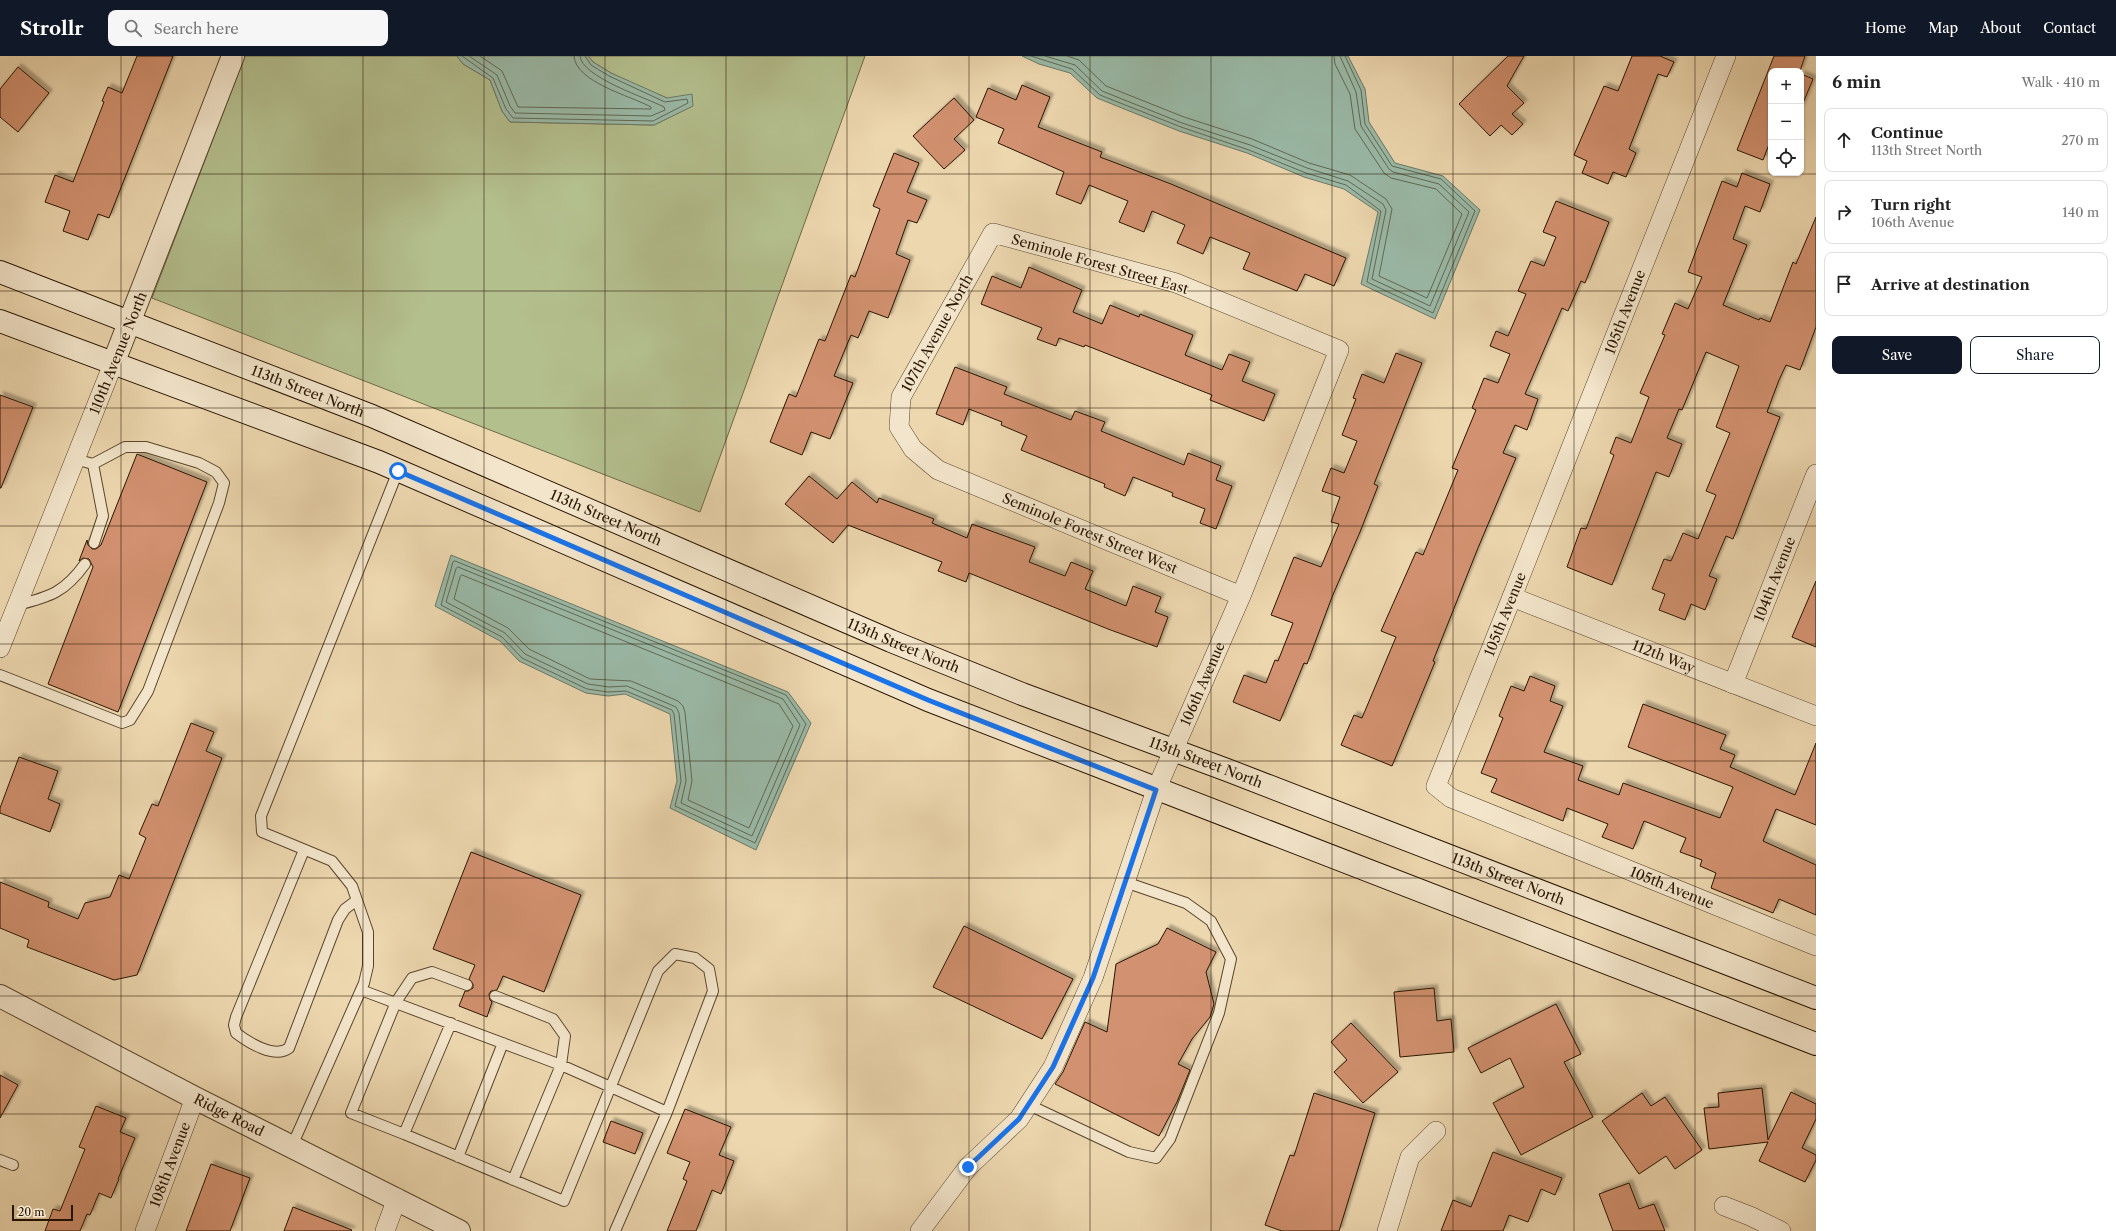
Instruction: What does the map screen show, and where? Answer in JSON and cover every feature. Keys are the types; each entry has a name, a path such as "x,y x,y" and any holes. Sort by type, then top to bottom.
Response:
{"main road":[{"name":"110th Avenue North","path":"113,364 233,56"},
{"name":"113th Street North","path":"0,272 130,321 372,416 891,641 1022,694 1816,998"},
{"path":"0,321 398,471 928,700 1156,790 1816,1044"},
{"name":"Ridge Road","path":"0,996 195,1098 398,1198 459,1231"}],"street":[{"name":"105th Avenue","path":"1726,56 1512,598 1436,786 1451,798 1816,946"},
{"name":"Seminole Forest Street East","path":"993,233 1176,284 1339,350"},
{"name":"107th Avenue North","path":"938,470 913,449 899,427 902,397 993,233"},
{"name":"106th Avenue","path":"920,1231 968,1167 1019,1119 1053,1067 1093,978 1156,790 1241,596 1339,350"},
{"name":"110th Avenue North","path":"0,648 113,364"},
{"name":"Seminole Forest Street West","path":"938,470 1241,596"},
{"name":"104th Avenue","path":"1733,684 1816,474"},
{"name":"112th Way","path":"1512,598 1816,716"},
{"name":"108th Avenue","path":"145,1231 195,1098"},
{"path":"1387,1231 1410,1157 1436,1130"},
{"path":"386,1231 398,1198"},
{"path":"1724,1206 1750,1216 1781,1231"}],"lane":[{"path":"0,675 122,723 130,720 148,691 219,503 224,483 216,472 199,463 146,446 125,447 94,464 75,459"},
{"path":"94,464 103,516 94,542"},
{"path":"292,1146 361,990 368,966 368,932 352,886 332,861 262,832 262,816 398,471"},
{"path":"17,605 47,598 74,580 85,564"},
{"path":"304,850 236,1017 234,1025 236,1033 275,1053 283,1052 289,1048 338,920 345,909 357,900"},
{"path":"1029,1105 1129,1152 1156,1158 1170,1139 1219,1013 1231,959 1211,921 1186,903 1125,882"},
{"path":"467,985 432,972 412,978 396,1002 351,1113 564,1201 658,971 675,954 695,958 709,969 713,991 667,1112 615,1231"},
{"path":"361,990 561,1065 667,1112"},
{"path":"495,996 553,1018 565,1036 561,1065 513,1180"},
{"path":"404,1134 451,1023"},
{"path":"458,1157 503,1044"},
{"path":"0,1160 13,1165"}],"green space":[{"path":"245,56 457,56 463,64 490,80 502,111 510,122 654,125 692,106 630,83 593,62 588,56 865,56 700,512 152,298"}],"water":[{"path":"457,56 588,56 593,62 611,73 667,98 692,94 693,106 654,125 510,122 502,111 490,80 463,64"},
{"path":"1022,56 1348,56 1365,89 1369,122 1395,163 1443,176 1480,210 1435,319 1361,284 1378,212 1344,189 1304,177 1247,153 1179,131 1097,98 1070,73 1039,64"},
{"path":"451,555 788,692 811,723 756,850 670,808 677,781 670,714 625,694 608,696 586,693 519,661 500,641 435,606"}],"building":[{"path":"137,56 173,56 109,218 98,214 88,240 63,231 70,211 45,202 55,175 73,182 104,102 102,101 108,87 122,93"},
{"path":"1508,56 1524,56 1507,86 1524,103 1512,114 1523,124 1512,135 1501,125 1490,136 1459,104"},
{"path":"1632,56 1660,56 1674,62 1667,77 1658,74 1629,149 1636,153 1626,177 1613,172 1608,184 1582,173 1587,161 1574,155 1604,86 1618,91"},
{"path":"1774,56 1805,56 1801,68 1769,68"},
{"path":"18,67 49,93 18,132 0,117 0,89"},
{"path":"1768,71 1768,147 1763,160 1737,150"},
{"path":"1804,75 1813,79 1804,101"},
{"path":"1022,85 1050,97 1038,127 1102,152 1100,157 1171,184 1346,258 1334,286 1305,274 1297,291 1243,269 1250,253 1210,237 1203,254 1177,243 1185,225 1152,211 1144,232 1119,222 1128,201 1089,185 1081,204 1056,194 1064,172 998,143 1004,129 976,117 988,88 1016,100"},
{"path":"954,98 974,120 954,139 965,150 944,169 913,136"},
{"path":"894,153 919,163 907,192 927,200 917,223 908,220 896,254 910,260 888,318 869,311 858,338 851,335 834,376 853,383 830,439 811,432 802,455 770,442 789,394 796,397 819,339 825,341 851,275 855,277 880,209 873,206"},
{"path":"1742,173 1770,184 1760,212 1745,206 1733,239 1747,245 1723,305 1759,320 1760,318 1770,322 1793,262 1796,264 1816,217 1816,327 1800,370 1786,365 1779,380 1767,412 1780,417 1733,539 1726,536 1709,576 1717,579 1705,610 1691,604 1685,620 1659,610 1665,594 1652,589 1664,559 1671,561 1683,533 1698,539 1716,495 1706,491 1730,433 1716,427 1739,366 1706,352 1682,410 1679,409 1667,438 1682,444 1669,477 1656,472 1612,585 1567,567 1581,528 1586,529 1614,455 1610,453 1616,437 1631,443 1649,397 1640,393 1665,335 1662,334 1675,303 1688,309 1702,277 1688,272 1722,181 1737,187"},
{"path":"1556,201 1609,222 1585,283 1581,281 1568,311 1562,308 1525,394 1538,399 1527,430 1515,425 1503,453 1516,458 1478,548 1433,661 1435,662 1392,766 1341,745 1354,715 1362,718 1396,637 1381,631 1416,552 1423,555 1458,470 1452,468 1476,410 1472,408 1484,378 1498,383 1510,354 1490,346 1496,331 1508,336 1526,294 1518,291 1531,261 1544,266 1556,237 1543,232"},
{"path":"1029,267 1082,290 1073,312 1102,324 1110,305 1139,317 1140,314 1193,335 1185,355 1222,370 1229,354 1250,362 1242,381 1275,394 1264,421 1210,400 1212,395 1085,345 1084,347 1059,338 1056,346 1037,339 1042,328 981,304 992,276 1021,288"},
{"path":"1396,353 1422,363 1374,484 1378,486 1360,532 1332,597 1307,664 1304,663 1280,721 1233,702 1244,675 1266,683 1275,660 1278,661 1293,623 1271,615 1294,557 1321,567 1339,524 1331,522 1340,497 1322,491 1331,468 1344,473 1357,441 1342,435 1356,399 1353,398 1362,374 1384,383"},
{"path":"955,367 1007,387 1004,394 1071,420 1075,411 1105,422 1101,431 1184,465 1188,453 1221,466 1216,480 1232,486 1216,529 1200,523 1205,509 1172,496 1173,493 1133,477 1125,496 1104,487 1105,484 1021,450 1027,436 1001,425 1002,422 969,409 963,425 936,414"},
{"path":"0,395 33,407 1,488 0,488"},
{"path":"137,454 207,482 118,712 48,684 93,567 89,559 83,558 79,561 87,540 88,545 92,549 96,549 101,545"},
{"path":"809,476 837,499 852,482 877,503 879,498 934,519 932,523 967,538 972,524 1035,547 1029,562 1065,576 1071,562 1093,571 1085,589 1126,606 1133,586 1161,597 1155,612 1168,617 1157,647 969,573 966,582 938,571 942,562 848,525 833,543 785,504"},
{"path":"1816,581 1816,647 1792,637"},
{"path":"1530,676 1555,686 1550,701 1563,706 1544,752 1583,766 1578,780 1619,795 1623,783 1720,818 1733,787 1628,747 1643,704 1726,735 1720,749 1735,755 1730,767 1795,795 1816,743 1816,825 1776,809 1763,841 1816,865 1816,915 1779,899 1773,913 1711,888 1716,873 1700,866 1702,860 1680,852 1686,838 1644,821 1633,849 1602,837 1608,824 1567,808 1563,821 1491,792 1497,779 1481,773 1503,718 1499,716 1511,686 1524,691"},
{"path":"191,723 214,732 206,751 222,758 137,975 114,980 27,947 29,940 0,928 0,882 49,902 48,907 78,919 85,903 110,897 119,875 129,879 146,838 139,834 152,804 158,806"},
{"path":"19,757 58,771 48,799 60,804 50,832 0,813 0,808"},
{"path":"471,852 581,895 544,992 503,976 497,990 491,991 489,994 492,1002 487,1017 459,1006 465,991 473,988 473,984 469,979 475,965 433,949"},
{"path":"964,926 1073,979 1042,1039 933,987"},
{"path":"1167,928 1216,952 1206,972 1214,1004 1210,1017 1192,1039 1178,1064 1190,1070 1177,1102 1159,1136 1055,1084 1063,1072 1085,1022 1107,1032 1116,964 1158,944"},
{"path":"1434,988 1437,1021 1451,1019 1454,1052 1400,1057 1394,992"},
{"path":"1556,1004 1581,1054 1564,1062 1593,1117 1521,1155 1493,1103 1524,1087 1510,1058 1481,1073 1468,1048"},
{"path":"1351,1023 1398,1072 1363,1103 1334,1072 1347,1060 1331,1042"},
{"path":"0,1075 18,1085 0,1118"},
{"path":"1762,1088 1768,1140 1791,1092 1816,1104 1816,1119 1802,1148 1816,1155 1816,1160 1805,1182 1759,1161 1768,1142 1709,1149 1704,1108 1719,1107 1718,1093"},
{"path":"1314,1093 1375,1113 1339,1231 1282,1231 1265,1225 1290,1155 1294,1156"},
{"path":"1642,1093 1651,1106 1665,1097 1702,1150 1675,1169 1666,1156 1639,1174 1602,1121"},
{"path":"96,1106 126,1118 120,1132 135,1138 119,1179 111,1198 99,1193 90,1215 87,1214 80,1231 45,1231 53,1209 60,1211 85,1149 79,1147"},
{"path":"685,1109 731,1127 719,1155 734,1161 721,1194 712,1190 696,1231 667,1231 687,1181 683,1179 690,1162 667,1153"},
{"path":"611,1121 643,1133 635,1154 603,1142"},
{"path":"1493,1152 1562,1178 1555,1195 1541,1189 1528,1222 1509,1215 1503,1231 1441,1231 1453,1200 1471,1207"},
{"path":"211,1164 250,1178 230,1231 186,1231"},
{"path":"1629,1183 1639,1209 1654,1204 1665,1231 1613,1231 1599,1194"},
{"path":"293,1207 352,1230 284,1231"}],"route":[{"path":"398,471 928,700 1156,790 1093,978 1053,1067 1019,1119 968,1167"}]}
